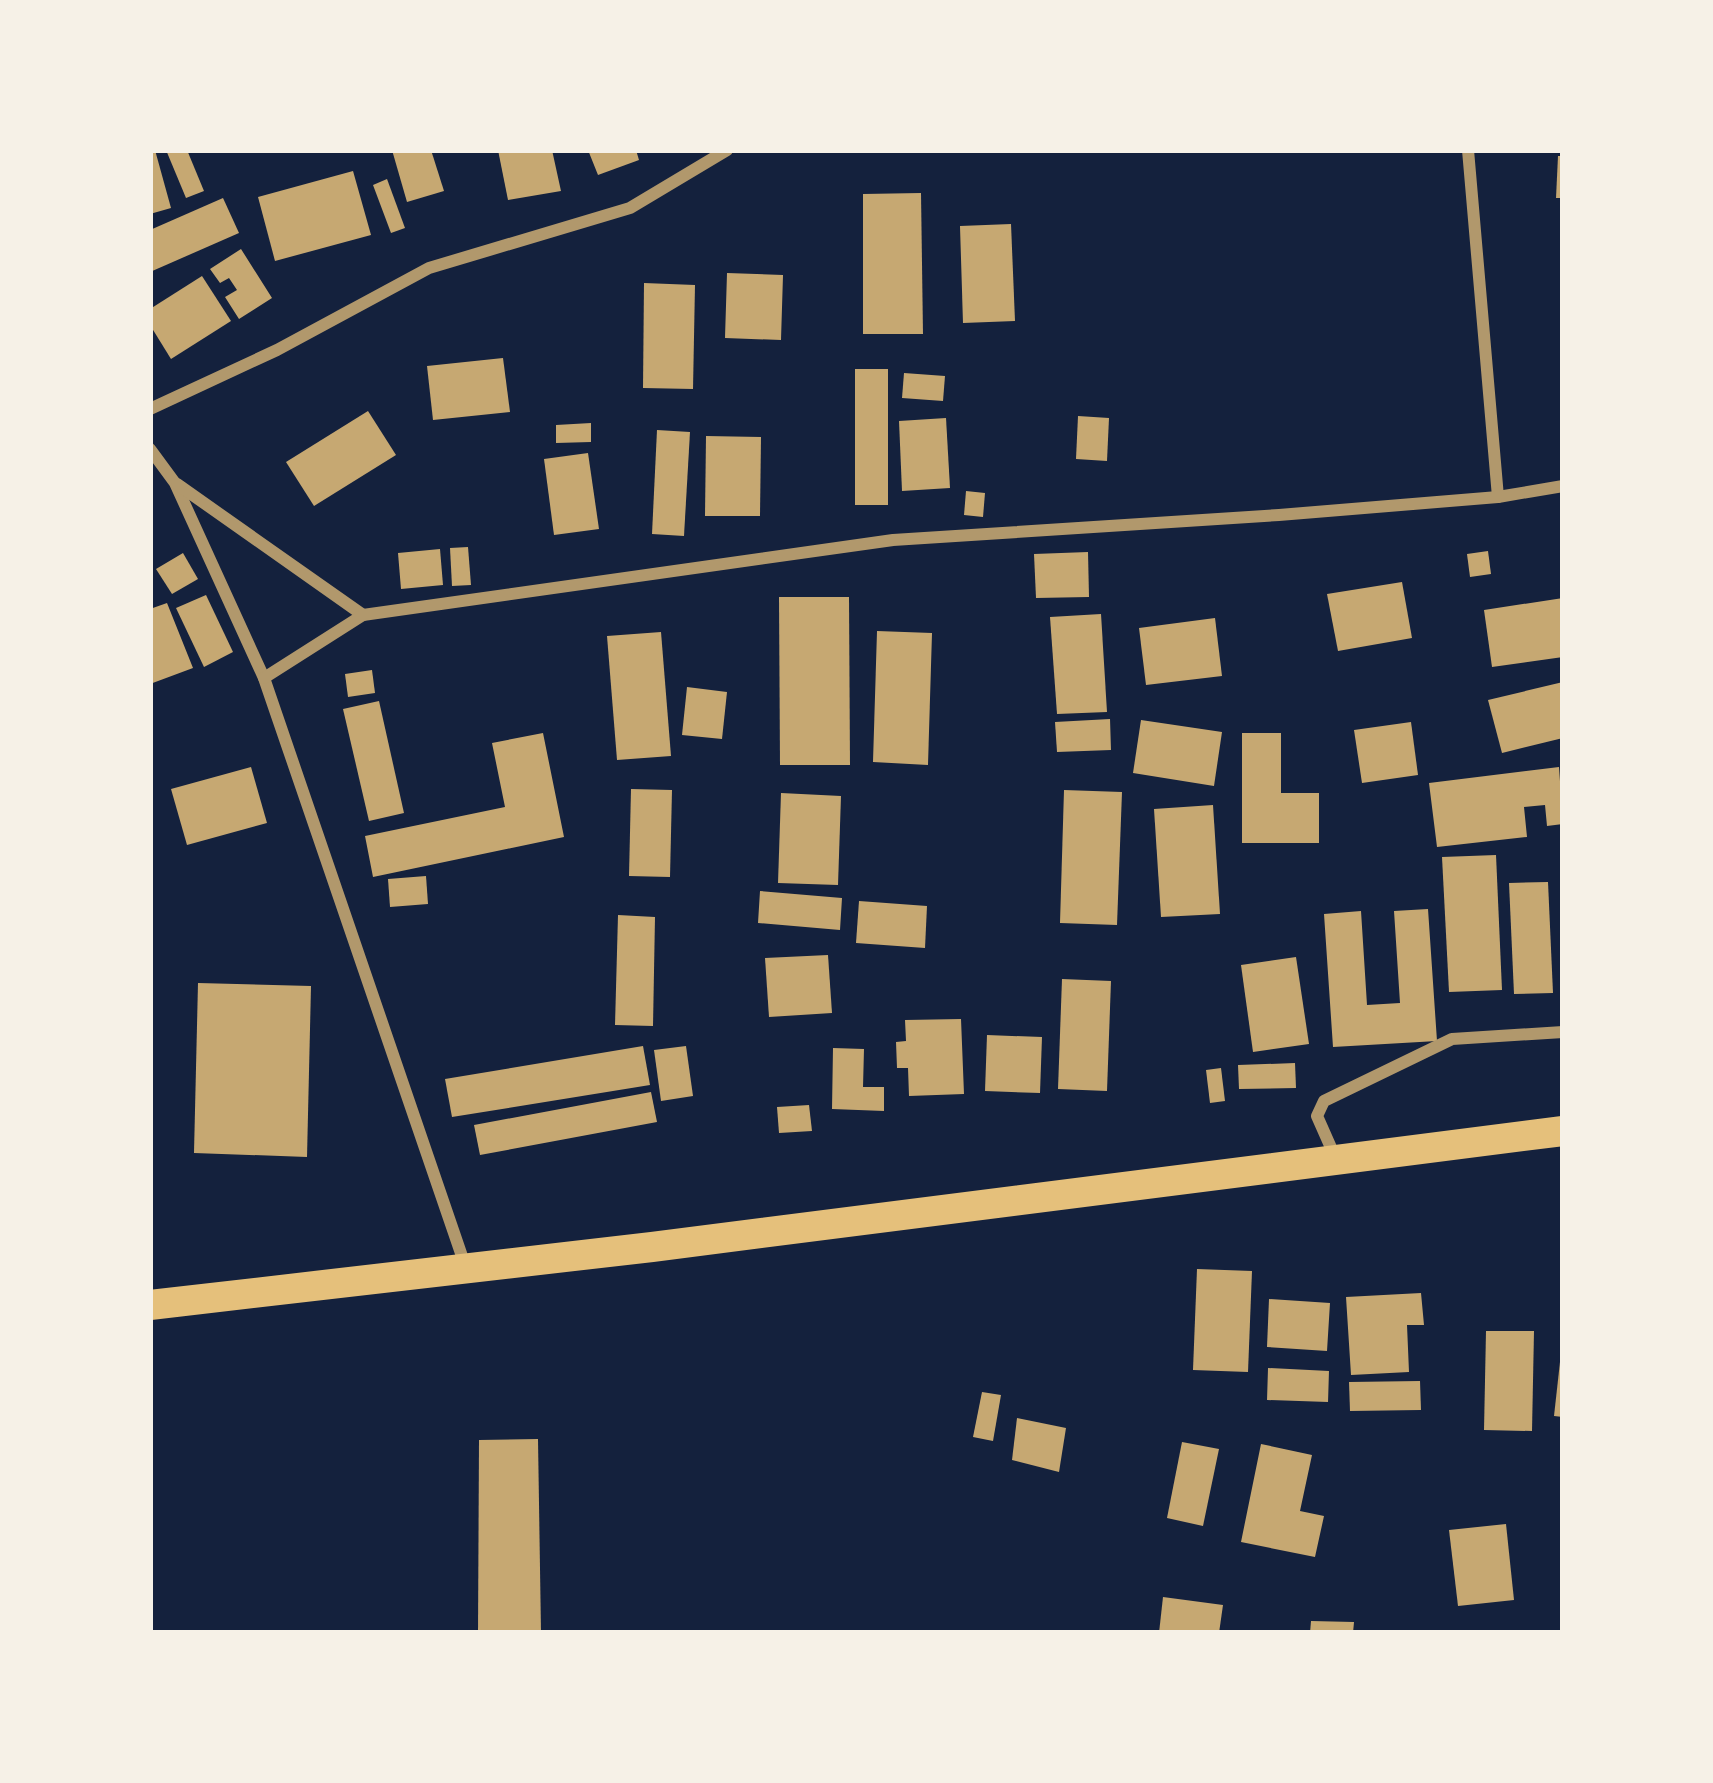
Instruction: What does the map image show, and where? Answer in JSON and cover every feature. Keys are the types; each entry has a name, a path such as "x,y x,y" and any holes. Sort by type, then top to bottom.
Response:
{"highway":[{"path":"150,1304 465,1264 652,1247 1563,1131"}],"street":[{"path":"1468,150 1498,497"},
{"path":"150,409 277,350 429,268 629,208 719,152"},
{"path":"150,449 176,483 264,678 465,1264"},
{"path":"176,483 363,615"},
{"path":"264,678 363,615 893,540 1498,497 1563,486"},
{"path":"1336,1160 1317,1116 1324,1101 1452,1039 1563,1032"}],"building":[{"path":"150,150 155,150 171,208 150,214"},
{"path":"166,150 187,150 204,191 186,198"},
{"path":"392,150 431,150 444,191 407,202"},
{"path":"498,150 552,150 561,191 508,200"},
{"path":"588,150 636,150 639,160 598,175"},
{"path":"1558,156 1563,156 1563,198 1556,198"},
{"path":"353,171 371,235 275,261 258,197"},
{"path":"387,179 405,228 391,233 373,185"},
{"path":"921,193 923,334 863,334 863,194"},
{"path":"223,198 239,233 150,272 150,230"},
{"path":"1011,224 1015,321 963,323 960,226"},
{"path":"241,249 272,298 239,319 225,297 237,290 229,278 220,283 210,269"},
{"path":"727,273 783,275 781,340 725,338"},
{"path":"202,276 231,321 171,359 150,325 150,309"},
{"path":"644,283 695,285 693,389 643,388"},
{"path":"503,358 510,412 433,420 427,366"},
{"path":"855,369 888,369 888,505 855,505"},
{"path":"904,373 945,376 943,401 902,398"},
{"path":"368,411 396,455 314,506 286,462"},
{"path":"1078,416 1109,418 1107,461 1076,459"},
{"path":"946,418 950,488 902,491 899,421"},
{"path":"591,423 591,442 556,443 556,425"},
{"path":"657,430 690,432 684,536 652,534"},
{"path":"706,436 761,437 760,516 705,516"},
{"path":"588,453 599,529 554,535 544,459"},
{"path":"966,491 985,493 983,517 964,515"},
{"path":"468,547 471,585 452,586 450,548"},
{"path":"440,549 443,585 401,589 398,553"},
{"path":"1488,551 1491,574 1470,577 1467,554"},
{"path":"1088,552 1089,597 1036,598 1034,554"},
{"path":"183,553 198,579 172,594 156,569"},
{"path":"1402,582 1412,638 1338,651 1327,594"},
{"path":"206,595 233,652 204,667 176,608"},
{"path":"779,597 849,597 850,765 780,765"},
{"path":"1563,598 1563,657 1492,667 1484,610"},
{"path":"167,603 193,668 150,684 150,609"},
{"path":"1101,614 1107,712 1057,714 1050,617"},
{"path":"1215,618 1222,676 1146,685 1139,628"},
{"path":"877,631 932,633 928,765 873,762"},
{"path":"661,632 671,756 617,760 607,636"},
{"path":"372,670 375,693 348,697 345,674"},
{"path":"1563,682 1563,738 1502,753 1488,700"},
{"path":"687,687 727,692 722,739 682,735"},
{"path":"379,701 404,813 369,821 343,709"},
{"path":"1110,719 1111,750 1057,752 1055,722"},
{"path":"1141,720 1222,732 1214,786 1133,773"},
{"path":"1411,722 1418,775 1362,783 1354,730"},
{"path":"543,733 564,837 373,877 365,836 505,807 492,743"},
{"path":"1242,733 1281,733 1281,793 1319,793 1319,843 1242,843"},
{"path":"251,767 267,823 187,845 171,789"},
{"path":"1559,767 1563,824 1547,826 1545,805 1524,807 1527,837 1437,847 1429,783"},
{"path":"631,789 672,790 670,877 629,876"},
{"path":"1064,790 1122,792 1117,925 1060,923"},
{"path":"781,793 841,796 838,885 778,883"},
{"path":"1213,805 1220,914 1161,917 1154,809"},
{"path":"1496,855 1502,990 1449,992 1442,857"},
{"path":"426,876 428,904 390,907 388,879"},
{"path":"1548,882 1553,993 1514,994 1509,883"},
{"path":"760,891 842,898 840,930 758,923"},
{"path":"859,901 927,906 925,948 856,943"},
{"path":"1428,909 1437,1041 1333,1047 1324,914 1361,911 1367,1005 1400,1003 1394,911"},
{"path":"618,915 655,917 653,1026 615,1025"},
{"path":"828,955 832,1013 769,1017 765,958"},
{"path":"1296,957 1309,1044 1253,1052 1241,965"},
{"path":"1062,979 1111,981 1107,1091 1058,1089"},
{"path":"198,983 311,986 307,1157 194,1153"},
{"path":"961,1019 964,1094 909,1096 908,1068 897,1068 896,1042 906,1041 905,1020"},
{"path":"987,1035 1042,1037 1040,1093 985,1091"},
{"path":"643,1046 650,1085 452,1117 445,1079"},
{"path":"686,1046 693,1096 661,1101 654,1050"},
{"path":"833,1048 864,1049 863,1087 884,1087 884,1111 832,1109"},
{"path":"1295,1063 1296,1088 1239,1089 1238,1065"},
{"path":"1221,1068 1225,1101 1210,1103 1206,1070"},
{"path":"651,1092 657,1122 480,1155 474,1125"},
{"path":"809,1105 812,1131 779,1133 777,1107"},
{"path":"1197,1269 1252,1271 1248,1372 1193,1370"},
{"path":"1421,1293 1424,1325 1407,1325 1409,1372 1351,1375 1346,1297"},
{"path":"1269,1299 1330,1303 1327,1351 1267,1347"},
{"path":"1486,1331 1534,1331 1532,1431 1484,1430"},
{"path":"1563,1362 1563,1417 1554,1416"},
{"path":"1268,1368 1329,1371 1328,1402 1267,1400"},
{"path":"1420,1381 1421,1410 1350,1411 1349,1382"},
{"path":"982,1392 1001,1395 993,1441 973,1437"},
{"path":"1017,1418 1066,1428 1059,1472 1012,1460"},
{"path":"538,1439 541,1633 478,1633 479,1440"},
{"path":"1182,1442 1219,1449 1203,1526 1167,1518"},
{"path":"1261,1444 1312,1455 1300,1511 1324,1516 1315,1557 1241,1542"},
{"path":"1506,1524 1514,1600 1458,1606 1449,1530"},
{"path":"1163,1597 1223,1605 1219,1633 1159,1633"},
{"path":"1311,1621 1354,1622 1353,1633 1310,1633"}]}
